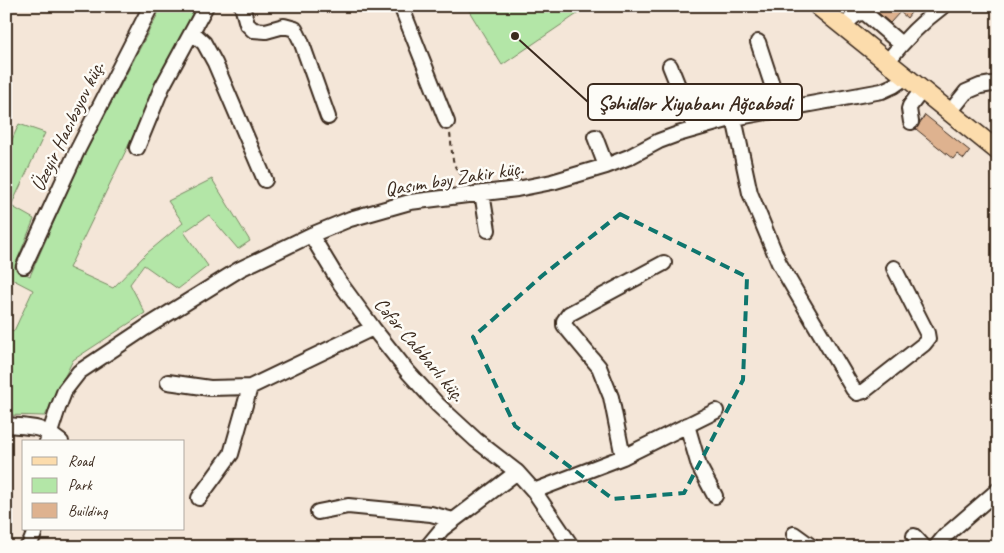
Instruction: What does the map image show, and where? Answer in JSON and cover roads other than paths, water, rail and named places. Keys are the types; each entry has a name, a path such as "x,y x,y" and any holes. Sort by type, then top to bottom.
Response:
{"main road":[{"path":"818,6 998,151"}],"street":[{"name":"Üzeyir Hacıbəyov küç.","path":"24,266 77,151 150,6"},
{"path":"137,148 162,87 206,6"},
{"path":"242,6 247,24 253,30 266,31 284,26 295,29 328,117"},
{"path":"401,6 447,122"},
{"path":"887,62 901,44 926,19 943,6"},
{"path":"844,26 856,14 860,12 865,13 901,44"},
{"path":"192,32 204,43 215,62 266,180"},
{"path":"758,42 780,109"},
{"path":"670,66 695,128"},
{"name":"Qasım bəy Zakir küç.","path":"48,437 65,390 79,372 240,269 311,235 350,219 410,202 482,194 552,182 606,166 695,128 734,118 882,91 893,86 906,76"},
{"path":"950,112 966,92 980,86 998,83"},
{"path":"910,122 910,106 922,90"},
{"path":"734,118 750,193 779,263 853,390 857,393 864,391 928,339 927,333 894,268"},
{"path":"595,137 606,166"},
{"path":"482,194 488,230"},
{"name":"Cəfər Cabbarlı küç.","path":"311,235 340,283 408,372 438,406 476,440 517,472 534,491 572,547"},
{"path":"623,457 611,398 599,367 564,324 564,321 569,314 664,263"},
{"path":"168,382 210,388 250,387 373,328"},
{"path":"199,498 231,454 250,387"},
{"path":"534,491 623,457 716,411"},
{"path":"6,425 38,428 48,437"},
{"path":"686,425 699,466 715,496"},
{"path":"427,547 442,529 517,472"},
{"path":"936,547 944,536 998,490"},
{"path":"318,512 348,506 431,514 454,520"},
{"path":"27,547 32,540 35,530"},
{"path":"794,534 812,547"}],"place":[{"name":"Şəhidlər Xiyabanı Ağcabədi","path":"515,36"}]}
